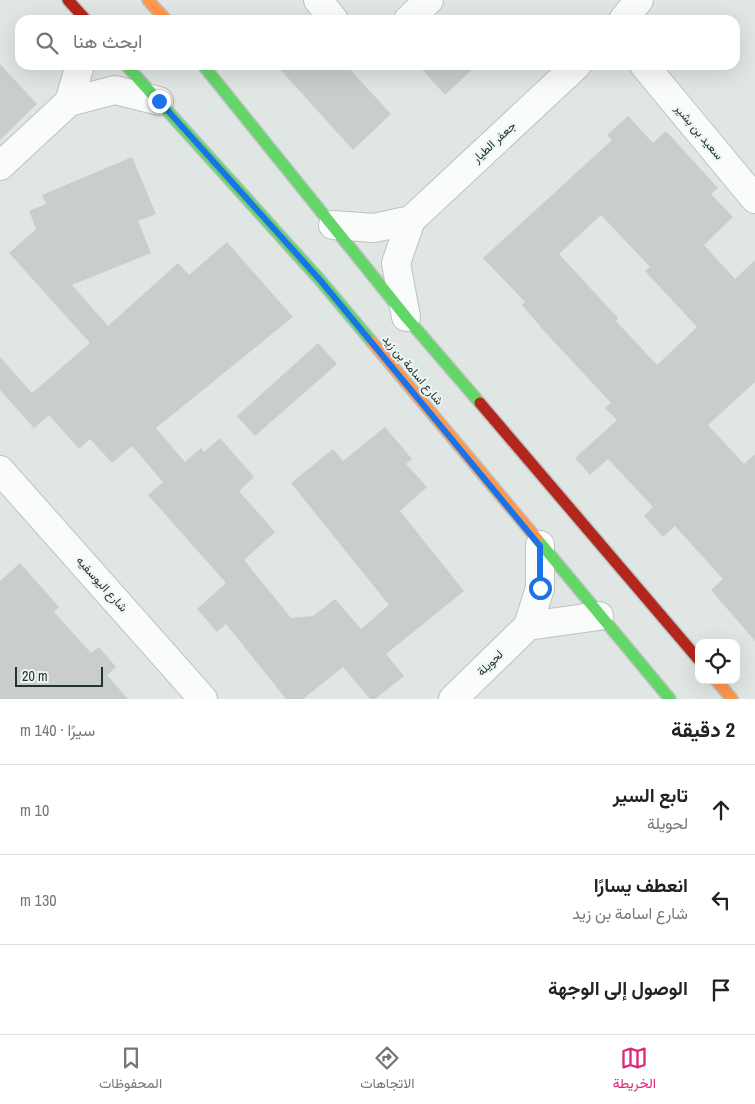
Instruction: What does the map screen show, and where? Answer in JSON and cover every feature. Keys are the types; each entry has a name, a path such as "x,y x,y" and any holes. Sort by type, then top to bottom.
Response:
{"street":[{"path":"148,0 162,15"},
{"path":"318,0 330,15"},
{"path":"413,15 429,0"},
{"path":"627,15 639,0"},
{"path":"69,102 79,70"},
{"name":"شارع اسامة بن زيد","path":"131,70 320,280 540,546 670,699"},
{"path":"207,70 406,317 695,655"},
{"name":"جعفر الطيار","path":"406,317 396,263 411,220 572,70"},
{"name":"سعيد بن بشير","path":"648,70 755,198"},
{"path":"0,166 69,102 115,90 159,101"},
{"path":"333,225 374,228 411,220"},
{"name":"شارع اليوسفيه","path":"0,470 203,699"},
{"name":"لحويلة","path":"453,699 528,626 540,588 540,546"},
{"path":"528,626 599,616"},
{"path":"719,684 732,699"}],"building":[{"path":"0,64 37,104 0,140"},
{"path":"281,70 351,70 391,114 353,150"},
{"path":"422,70 472,70 445,95"},
{"path":"628,116 653,143 666,131 718,188 711,194 733,217 704,245 735,279 755,260 755,382 708,425 744,464 755,454 755,641 711,590 723,579 675,526 663,537 644,516 653,507 608,459 590,475 575,458 617,420 605,408 611,403 544,331 522,305 525,302 483,258 612,140 607,135","holes":["601,215 650,267 645,271 697,327 657,365 616,321 618,318 559,254"]},
{"path":"132,157 156,214 138,221 151,253 72,285 108,326 178,263 189,275 227,242 293,317 156,428 185,462 201,448 204,452 220,438 254,477 239,491 275,532 244,560 291,618 313,616 335,599 361,629 389,605 291,483 333,449 343,461 385,427 412,459 406,464 427,487 400,511 464,591 386,654 404,676 375,699 370,699 343,667 303,699 286,699 226,624 217,632 197,609 226,583 148,495 163,482 132,446 112,463 90,439 79,449 49,415 34,428 0,390 0,357 32,393 90,343 9,253 36,229 29,211 46,204 42,195"},
{"path":"318,343 337,364 255,436 237,416"},
{"path":"20,563 59,607 54,612 91,653 99,647 116,667 107,675 128,699 0,699 0,581"}],"traffic: fast":[{"path":"131,70 320,280 372,342"},
{"path":"207,70 406,317 480,403"},
{"path":"537,539 670,699"}],"traffic: slow":[{"path":"148,0 162,15"},
{"path":"372,342 537,539"},
{"path":"719,684 732,699"}],"traffic: jam":[{"path":"68,0 82,15"},
{"path":"480,403 695,655"}],"route":[{"path":"159,101 320,280 540,546 540,588"}]}
